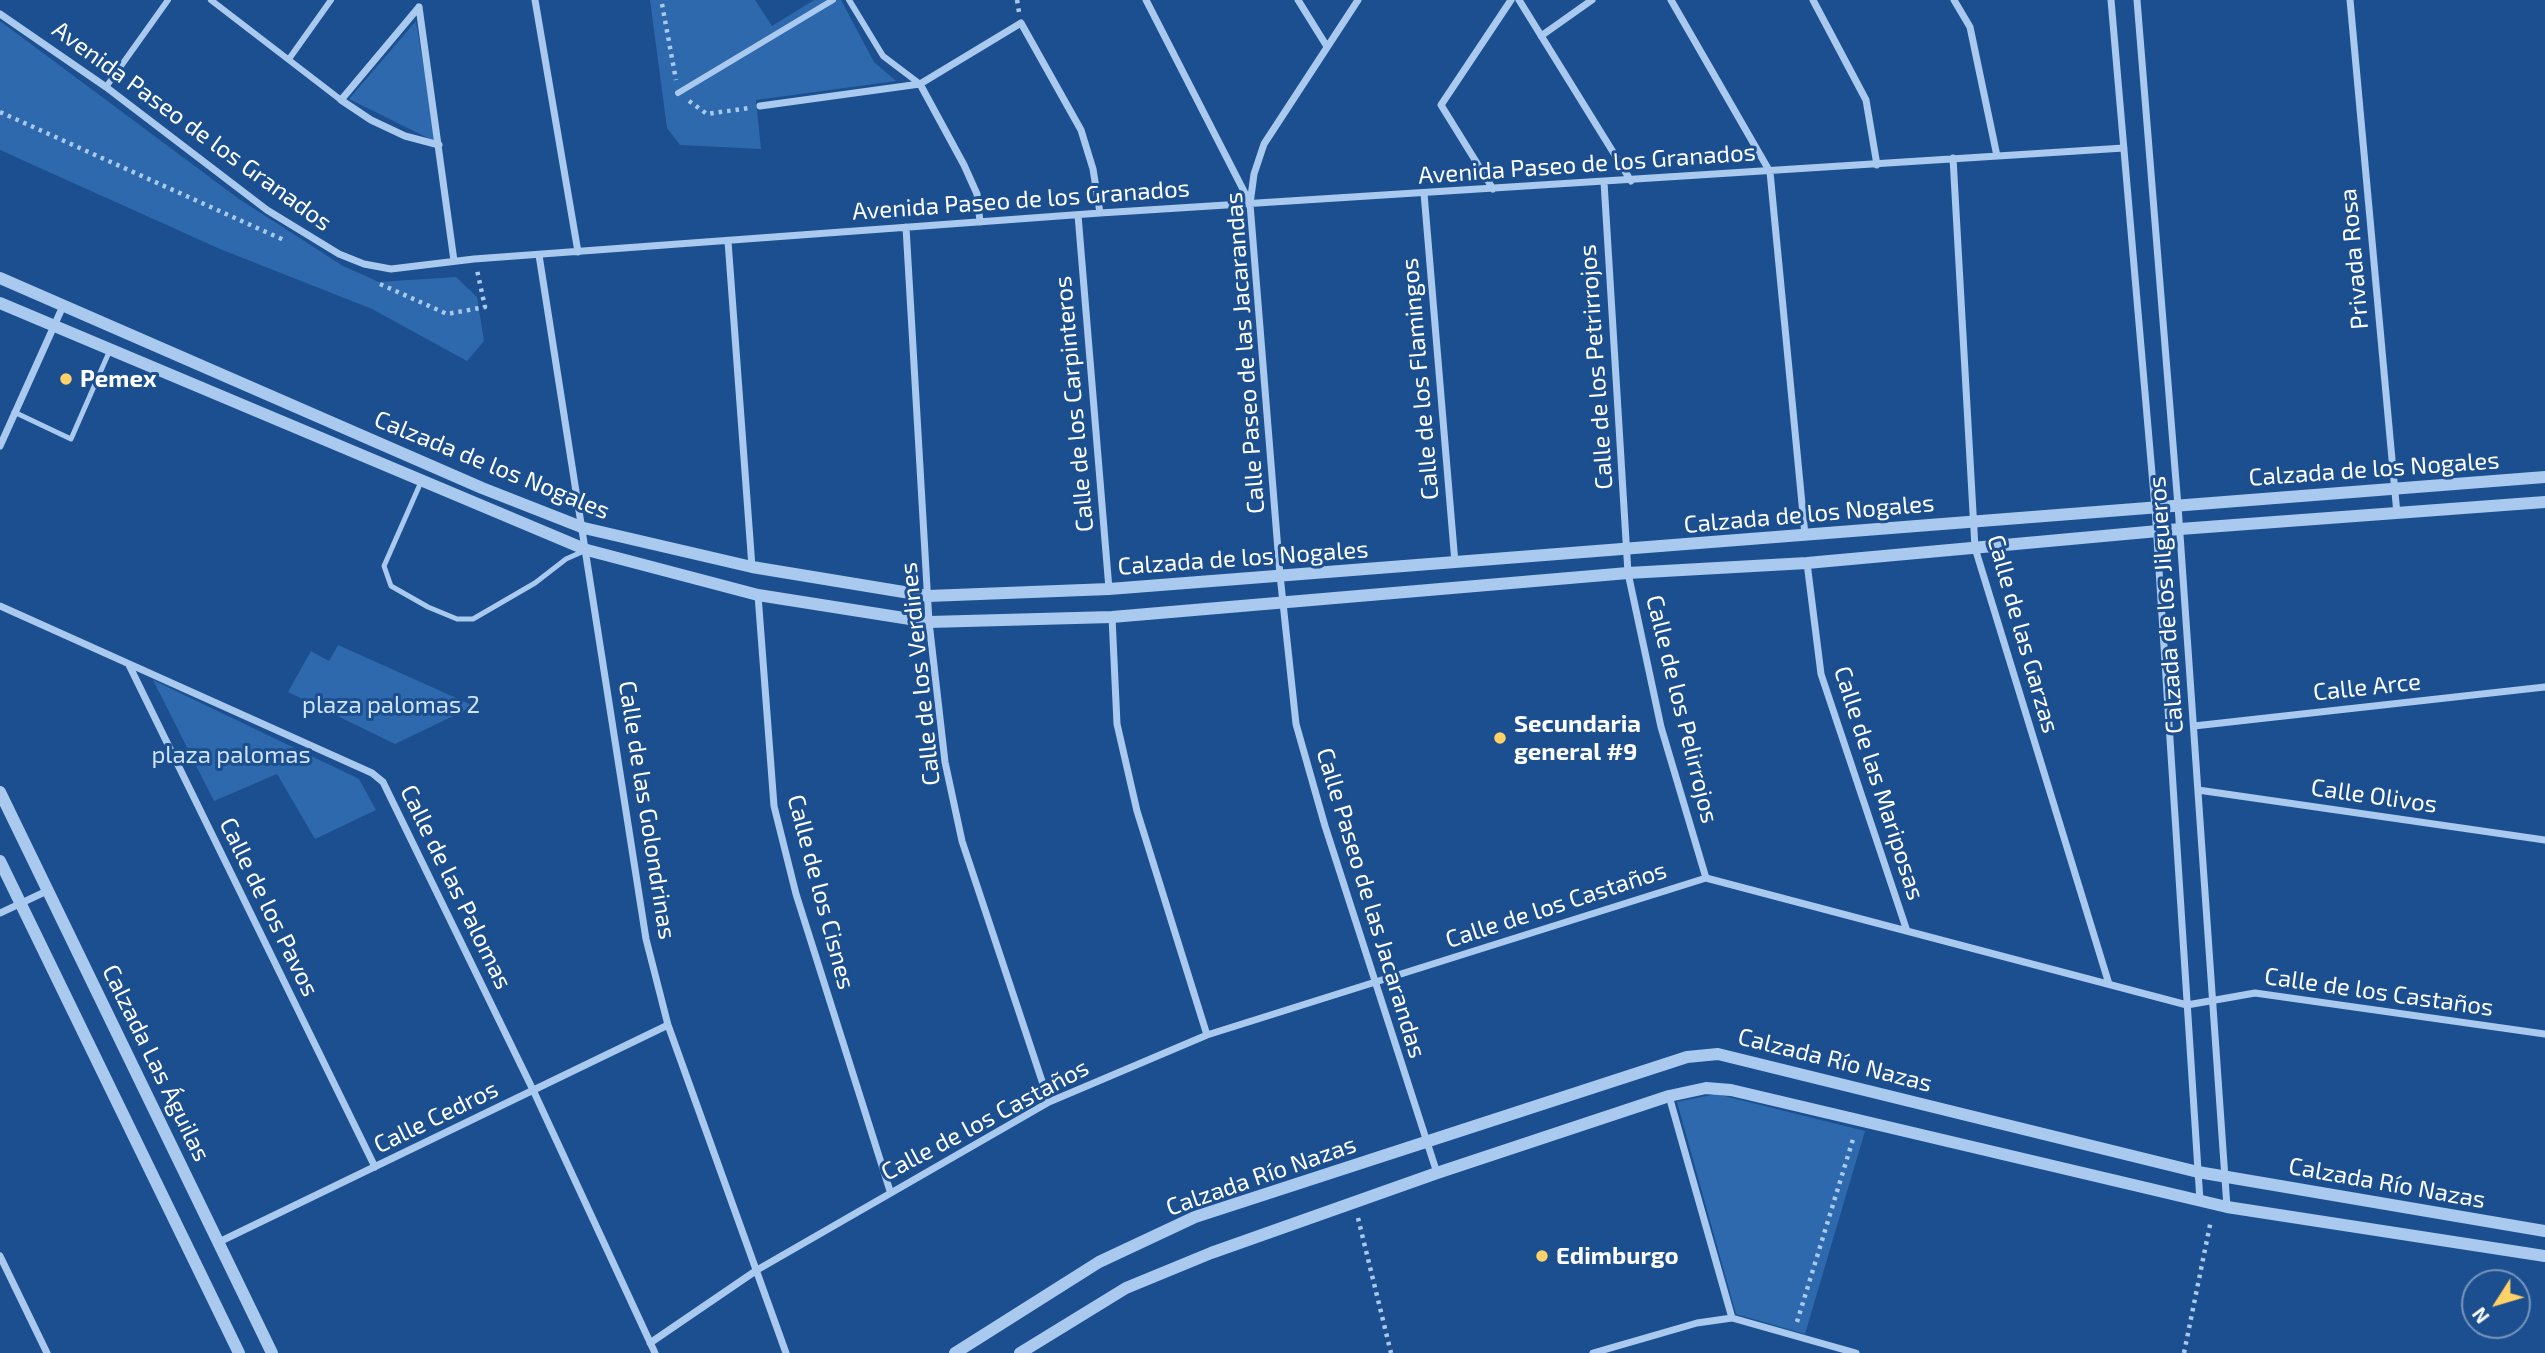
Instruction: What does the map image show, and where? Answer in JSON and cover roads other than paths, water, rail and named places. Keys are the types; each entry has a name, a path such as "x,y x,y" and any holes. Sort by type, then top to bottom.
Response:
{"street":[{"path":"106,87 168,0"},
{"path":"211,0 341,100 372,120 405,136 439,145"},
{"path":"289,59 331,0"},
{"path":"535,0 578,252"},
{"path":"678,93 833,0"},
{"path":"849,0 883,56 920,84 964,164 977,194 981,222"},
{"path":"1146,0 1250,204"},
{"path":"1298,0 1326,45"},
{"name":"Calle Paseo de las Jacarandas","path":"1358,0 1326,45 1264,144 1254,174 1250,204 1282,601 1296,724 1437,1173"},
{"path":"1493,189 1441,105 1511,0"},
{"path":"1519,0 1631,180"},
{"path":"1541,36 1592,0"},
{"path":"1671,0 1770,172 1805,536"},
{"path":"1813,0 1866,100 1877,165"},
{"path":"1954,0 1970,27 1997,156"},
{"name":"Calzada de los Jilgueros","path":"2111,0 2155,508 2200,1201"},
{"name":"Calzada de los Jilgueros","path":"2137,0 2198,790 2224,1177 2220,1206"},
{"name":"Privada Rosa","path":"2350,0 2397,514"},
{"path":"341,100 419,3"},
{"path":"419,3 454,261"},
{"name":"Avenida Paseo de los Granados","path":"0,14 106,87 267,210 339,254 364,264 391,269 539,254 1100,213 2124,148"},
{"path":"760,106 920,84 1021,23 1082,130 1093,169 1100,213"},
{"name":"Calle de las Garzas","path":"1953,159 1975,548 2109,984"},
{"name":"Calle de los Petrirrojos","path":"1604,182 1627,549"},
{"name":"Calle de los Flamingos","path":"1424,193 1455,563"},
{"name":"Calle de los Carpinteros","path":"1078,215 1109,589"},
{"name":"Calle de los Verdines","path":"906,228 929,622 945,762 962,841 1049,1102"},
{"path":"728,241 752,567"},
{"name":"Calle de las Golondrinas","path":"539,254 584,528 646,939 668,1025 786,1353"},
{"name":"Calzada de los Nogales","path":"0,278 482,488 584,528 752,567 929,596 1109,589 2545,477"},
{"name":"Calzada de los Nogales","path":"0,303 587,550 758,595 929,622 1112,617 1628,573 1807,563 2180,530 2545,502"},
{"path":"0,446 63,306"},
{"path":"254,410 261,391"},
{"path":"477,502 482,488"},
{"name":"Calle de los Pelirrojos","path":"1627,549 1628,573 1661,727 1706,878"},
{"name":"Calle de las Mariposas","path":"1807,563 1821,674 1907,931"},
{"name":"Calle de los Cisnes","path":"758,595 774,806 796,894 890,1191"},
{"name":"Calle de las Palomas","path":"0,606 372,773 383,782 534,1092 655,1353"},
{"path":"1112,617 1117,724 1136,811 1207,1035"},
{"name":"Calle de los Pavos","path":"129,664 375,1167"},
{"name":"Calle Arce","path":"2193,726 2545,687"},
{"name":"Calle Olivos","path":"2198,790 2545,840"},
{"name":"Calzada Las Águilas","path":"0,792 272,1353"},
{"path":"0,861 239,1353"},
{"name":"Calle de los Castaños","path":"650,1343 757,1270 890,1191 1049,1102 1207,1035 1706,878 2187,1005 2255,993 2545,1034"},
{"path":"0,913 49,890"},
{"name":"Calle Cedros","path":"219,1242 668,1025"},
{"name":"Calzada Río Nazas","path":"955,1353 1099,1262 1195,1217 1687,1057 1718,1054 2198,1172 2545,1231"},
{"name":"Calzada Río Nazas","path":"1020,1353 1126,1289 1211,1253 1437,1173 1669,1096 1706,1088 1731,1090 2220,1206 2545,1256"},
{"path":"1669,1096 1732,1318"},
{"path":"0,1256 47,1353"},
{"path":"1593,1353 1697,1323 1732,1318 1856,1353"}],"lane":[{"path":"14,412 71,439 110,350"},
{"path":"422,480 384,566 391,586 428,607 457,619 483,615 535,583 566,559 587,550"}],"place":[{"name":"Pemex","path":"66,379"},
{"name":"Secundaria general #9","path":"1500,738"},
{"name":"Edimburgo","path":"1542,1256"}],"park label":[{"name":"plaza palomas 2","path":"391,705"},
{"name":"plaza palomas","path":"231,755"}]}
